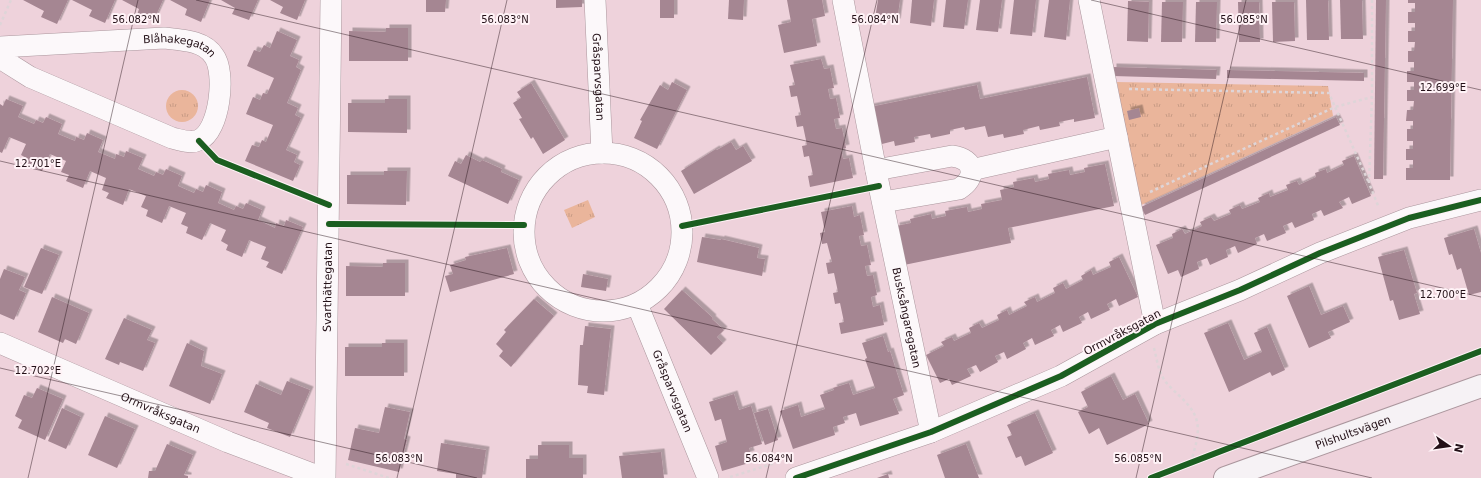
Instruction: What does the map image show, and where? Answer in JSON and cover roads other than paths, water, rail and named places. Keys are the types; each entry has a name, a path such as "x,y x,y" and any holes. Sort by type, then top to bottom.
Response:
{"street":[{"name":"Svarthättegatan","path":"324,478 331,0"},
{"name":"Gråsparvsgatan","path":"594,0 602,153"},
{"name":"Busksångaregatan","path":"843,0 876,170 931,432"},
{"path":"1089,0 1155,324"},
{"name":"Blåhakegatan","path":"0,47 157,38 184,40 202,45 214,55 219,65 219,104 213,123 206,136 198,141 187,142 172,138 30,77 0,58"},
{"path":"972,170 1117,137"},
{"path":"602,153 622,155 641,162 656,174 669,189 678,207 682,226 682,240 675,266 659,288 637,304 622,309 605,311 588,310 573,305 558,297 546,286 536,273 529,258 525,242 524,225 534,194 544,180 556,169 570,160 586,155 602,153"},
{"path":"876,170 952,156 964,160 972,170 972,176 968,182 959,189 883,202"},
{"name":"Ormvråksgatan","path":"796,478 931,432 1061,376 1155,324 1240,290 1320,253 1403,221 1481,200"},
{"name":"Gråsparvsgatan","path":"637,304 708,478"},
{"name":"Ormvråksgatan","path":"0,343 228,442 324,478"},
{"name":"Pilshultsvägen","path":"1225,478 1481,386"}]}
